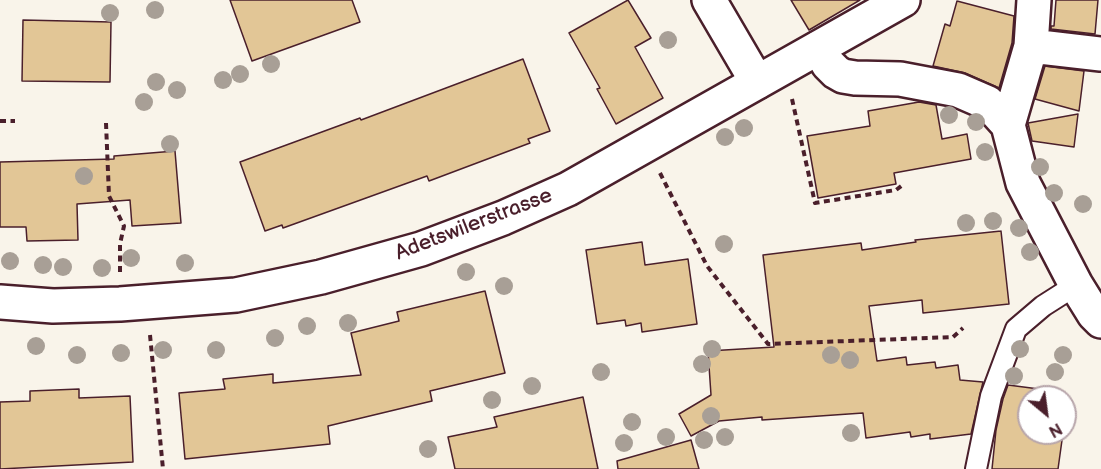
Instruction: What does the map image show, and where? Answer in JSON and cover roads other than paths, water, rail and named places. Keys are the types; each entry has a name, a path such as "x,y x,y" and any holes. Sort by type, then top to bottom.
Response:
{"street":[{"path":"709,0 757,82"},
{"name":"Adetswilerstrasse","path":"0,302 53,306 120,304 236,295 321,278 421,249 503,218 568,189 903,0"},
{"path":"1008,125 1031,45 1034,0"},
{"path":"1031,45 1101,54"},
{"path":"819,48 828,64 843,76 900,79 958,90 988,103 1008,125 1023,183 1076,285 1101,321"}],"lane":[{"path":"976,469 991,396 1016,329 1043,306 1076,285"}]}
